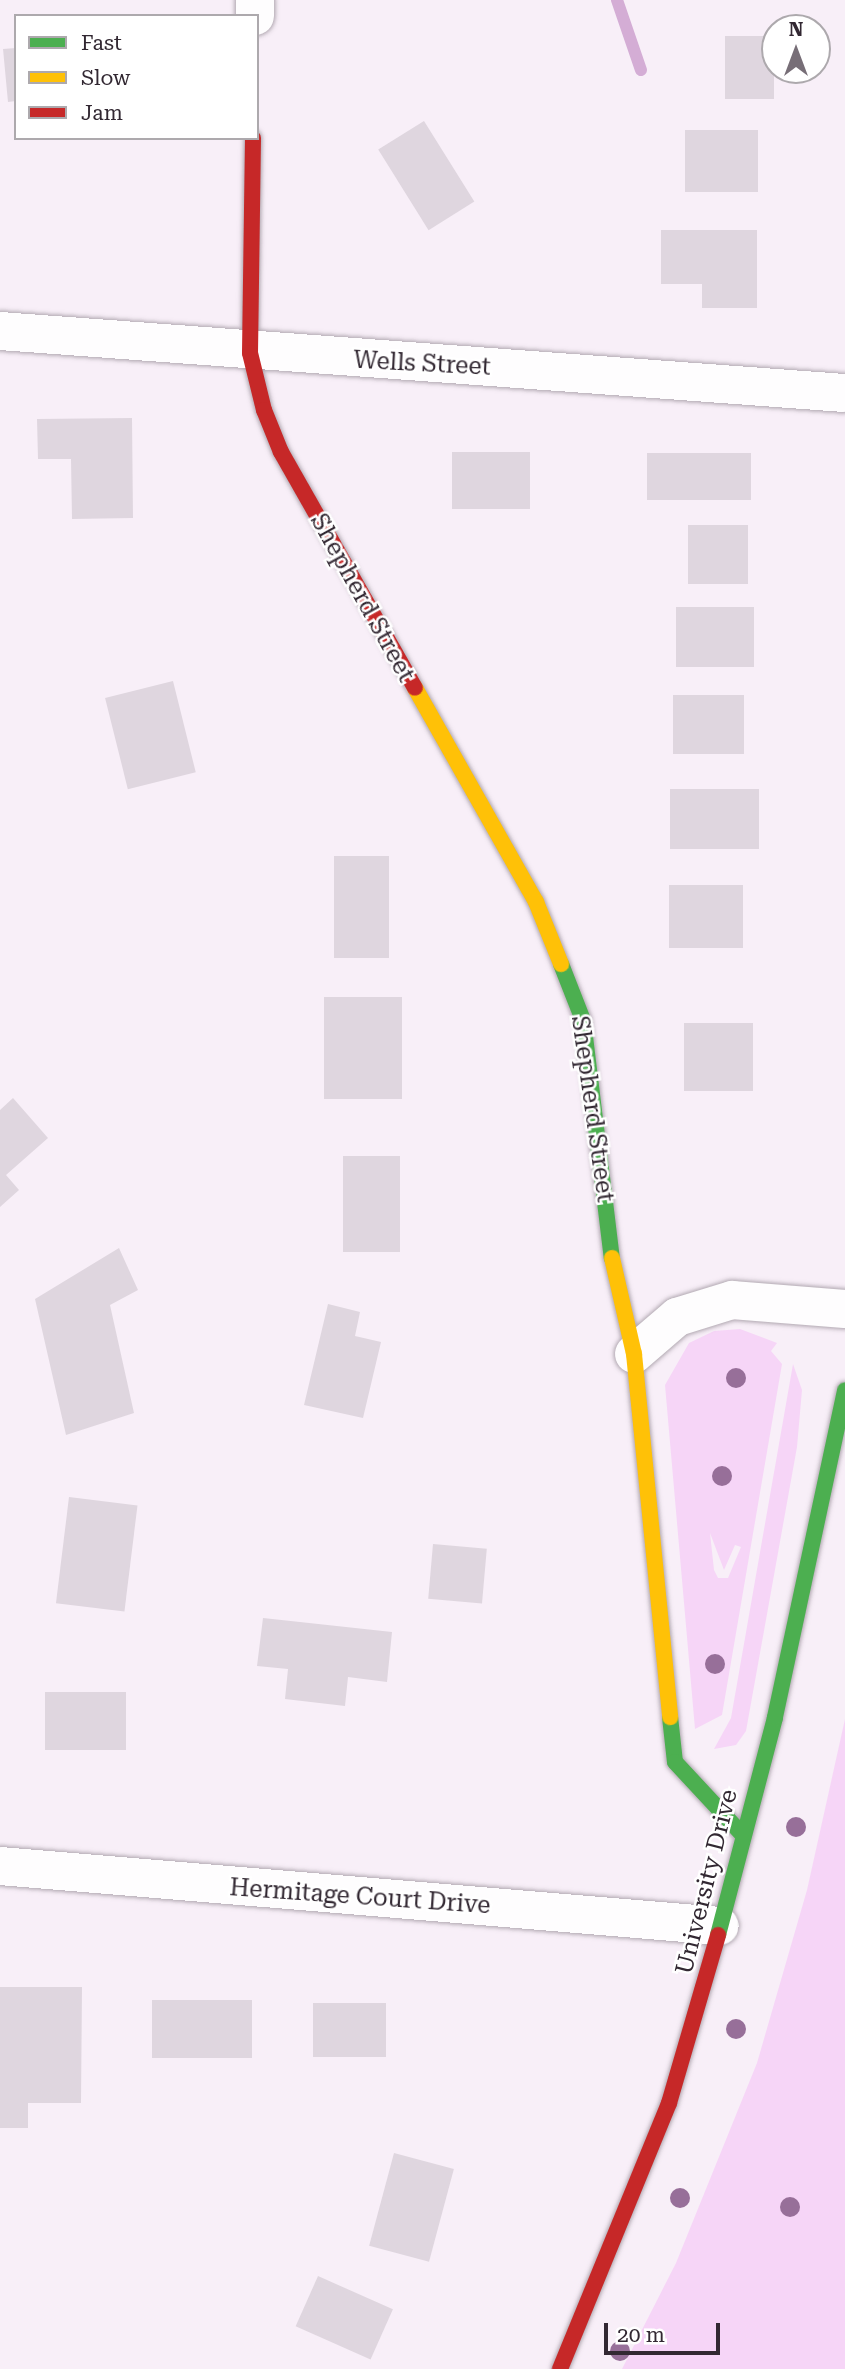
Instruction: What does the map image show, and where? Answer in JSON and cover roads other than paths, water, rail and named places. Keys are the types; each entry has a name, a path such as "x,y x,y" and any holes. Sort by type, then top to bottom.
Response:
{"street":[{"name":"Shepherd Street","path":"253,140 250,353 281,452 536,902 583,1020 617,1298 634,1354 675,1762 742,1834"},
{"name":"Wells Street","path":"0,331 250,353 845,393"},
{"path":"634,1354 677,1317 732,1300 845,1309"},
{"name":"University Drive","path":"560,2369 669,2103 720,1926 742,1834 775,1717 845,1390"},
{"name":"Hermitage Court Drive","path":"0,1866 720,1926"}],"waterway":[{"path":"617,0 641,70"}]}
